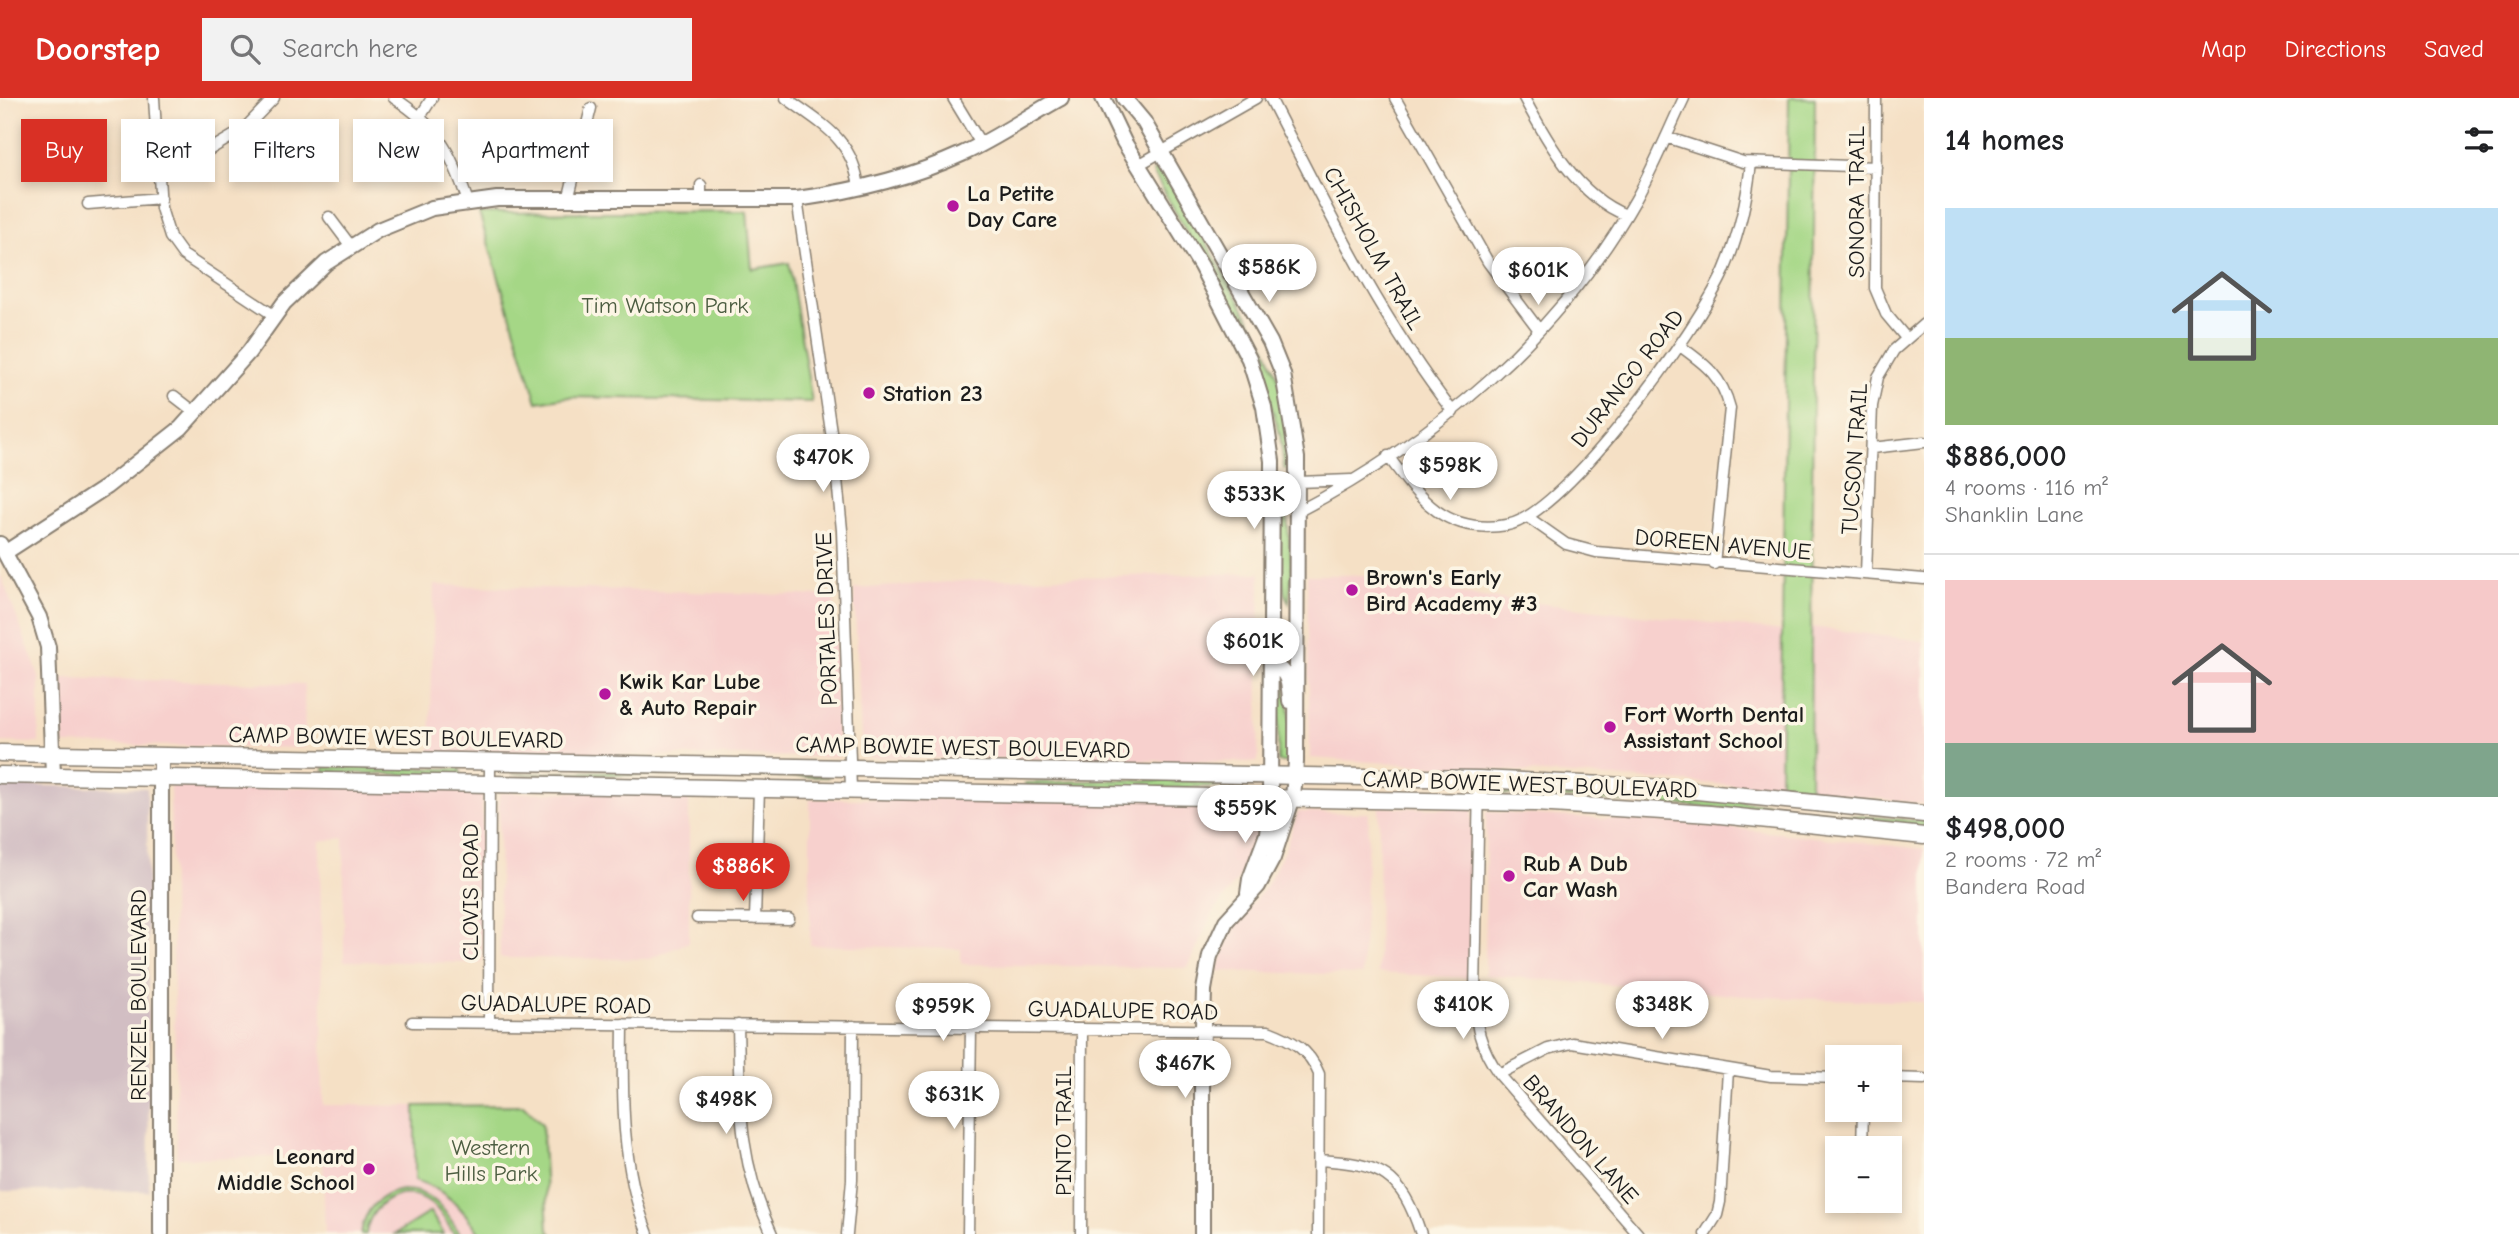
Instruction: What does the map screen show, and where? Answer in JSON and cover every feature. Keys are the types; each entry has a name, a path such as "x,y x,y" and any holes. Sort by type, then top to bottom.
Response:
{"main road":[{"name":"CAMP BOWIE WEST BOULEVARD","path":"0,752 1479,779 1667,788 1924,814"},
{"path":"295,758 295,780"},
{"path":"1011,771 1011,792"},
{"name":"CAMP BOWIE WEST BOULEVARD","path":"0,775 1479,802 1776,820 1924,836"},
{"path":"1776,820 1777,810 1784,806 1836,803"}],"street":[{"path":"154,98 156,119"},
{"path":"215,147 243,130 274,98"},
{"path":"394,98 420,117 453,158 468,202"},
{"path":"420,117 432,98"},
{"path":"786,98 832,131 850,151 859,188"},
{"path":"953,98 981,144"},
{"path":"1103,98 1124,142 1201,266 1249,359 1264,407 1272,461 1271,775 1267,834 1250,879 1248,893"},
{"path":"1125,98 1144,122 1270,342 1283,374 1293,429 1297,483 1298,724 1293,797 1273,858 1258,886 1248,893 1226,921 1210,956 1203,1030 1202,1234"},
{"path":"1139,98 1144,122"},
{"path":"1140,164 1256,98"},
{"name":"CHISHOLM TRAIL","path":"1270,98 1385,310 1419,368 1453,412"},
{"path":"1395,98 1488,262 1539,330"},
{"path":"1524,98 1569,170 1586,188 1626,215"},
{"path":"1297,512 1424,435 1453,412 1539,330 1593,264 1626,215 1684,98"},
{"name":"SONORA TRAIL","path":"1876,98 1875,288 1886,314 1906,338"},
{"path":"52,775 48,648 39,617 3,548 136,465 196,413 275,316 327,263 350,245 417,213 468,202 797,199 859,188 936,165 981,144 1053,100"},
{"path":"568,200 591,108"},
{"path":"1666,137 1751,163 1875,167"},
{"name":"DURANGO ROAD","path":"1529,518 1551,500 1588,461 1696,323 1725,267 1744,204 1751,163"},
{"path":"160,182 161,198 170,237 183,255 275,316"},
{"path":"701,185 701,200"},
{"path":"88,204 161,198"},
{"name":"PORTALES DRIVE","path":"797,199 835,459 842,530 851,789"},
{"path":"329,217 350,245"},
{"name":"TUCSON TRAIL","path":"1866,574 1872,406 1878,377 1883,363 1906,338 1924,324"},
{"path":"1680,346 1723,383 1730,408 1714,564"},
{"path":"174,396 196,413"},
{"path":"1872,448 1924,442"},
{"path":"1388,456 1415,493 1437,513 1450,519 1465,524 1498,526 1529,518"},
{"path":"1272,483 1352,480"},
{"name":"DOREEN AVENUE","path":"1529,518 1553,537 1583,549 1714,564 1924,579"},
{"path":"1271,551 1278,558 1282,603 1298,610"},
{"path":"1271,665 1278,667 1287,677 1291,714 1298,724"},
{"name":"RENZEL BOULEVARD","path":"161,1234 162,756"},
{"name":"CLOVIS ROAD","path":"489,1023 490,762"},
{"name":"BRANDON LANE","path":"1479,779 1475,1026 1481,1047 1499,1074 1638,1234"},
{"path":"755,919 759,788"},
{"path":"697,918 789,919"},
{"name":"GUADALUPE ROAD","path":"412,1022 1268,1031 1298,1044 1309,1055 1319,1074 1318,1234"},
{"path":"623,1024 624,1130 632,1181 648,1234"},
{"path":"738,1025 741,1136 751,1183 772,1234"},
{"path":"847,1234 852,1180 853,1026"},
{"path":"968,1234 971,1028"},
{"name":"PINTO TRAIL","path":"1081,1234 1082,1029"},
{"path":"1499,1074 1548,1049 1572,1043 1771,1076 1825,1078"},
{"path":"1705,1234 1717,1215 1720,1202 1728,1070"},
{"path":"1902,1078 1924,1079"},
{"path":"1320,1160 1365,1164 1384,1174 1404,1194 1420,1234"}],"shaded area":[{"path":"0,573 39,676 39,743 0,742"},
{"path":"1260,573 1258,762 862,757 854,589 989,579"},
{"path":"1307,575 1369,575 1482,597 1783,631 1780,788 1310,758"},
{"path":"434,585 834,596 838,757 430,753"},
{"path":"1811,627 1924,641 1924,804 1810,790"},
{"path":"61,678 304,684 305,748 63,744"},
{"path":"0,785 147,788 149,1191 0,1191"},
{"path":"170,786 482,788 482,963 344,961 344,838 320,841 323,1105 415,1106 415,1180 445,1192 457,1202 481,1234 325,1234 323,1157 177,1158"},
{"path":"689,791 689,942 649,959 500,958 499,793"},
{"path":"810,799 1267,799 1250,863 1212,914 1188,968 961,964 961,949 810,945"},
{"path":"1379,807 1472,809 1469,978 1378,973"},
{"path":"1298,812 1369,813 1362,975 1217,971 1233,927 1267,885 1285,849"},
{"path":"1486,812 1685,823 1924,849 1924,1002 1759,997 1485,975"}],"green space":[{"path":"1789,98 1815,98 1810,790 1780,788"},
{"path":"1160,168 1196,224 1266,348 1278,377 1289,435 1291,468 1284,469 1280,434 1256,357 1153,172"},
{"name":"Tim Watson Park","path":"747,211 752,269 789,263 812,402 567,397 537,402 479,213"},
{"path":"1285,493 1292,571 1289,603 1283,581 1279,534 1278,494"},
{"path":"1279,678 1289,706 1289,762 1278,762"},
{"path":"324,767 460,769 461,776 324,772"},
{"path":"610,771 828,775 828,777 512,774"},
{"path":"1120,780 1256,782 1256,785 1162,788 1025,786 1025,783"},
{"path":"1624,792 1770,804 1769,811 1498,794 1601,796"},
{"path":"1794,811 1924,821 1924,828 1794,814"},
{"name":"Western Hills Park","path":"523,1105 542,1124 548,1229 552,1234 480,1234 467,1216 444,1194 415,1180 415,1106"},
{"path":"402,1190 422,1194 437,1203 460,1234 454,1234 431,1203 421,1197 399,1195 381,1205 374,1213 366,1234 361,1234 365,1218 374,1204 386,1195"},
{"path":"430,1212 444,1234 395,1234"}],"place":[{"name":"La Petite Day Care","path":"953,206"},
{"name":"Station 23","path":"869,393"},
{"name":"Brown's Early Bird Academy #3","path":"1352,590"},
{"name":"Kwik Kar Lube & Auto Repair","path":"605,694"},
{"name":"Fort Worth Dental Assistant School","path":"1610,727"},
{"name":"Rub A Dub Car Wash","path":"1509,876"},
{"name":"Leonard Middle School","path":"369,1169"}]}
